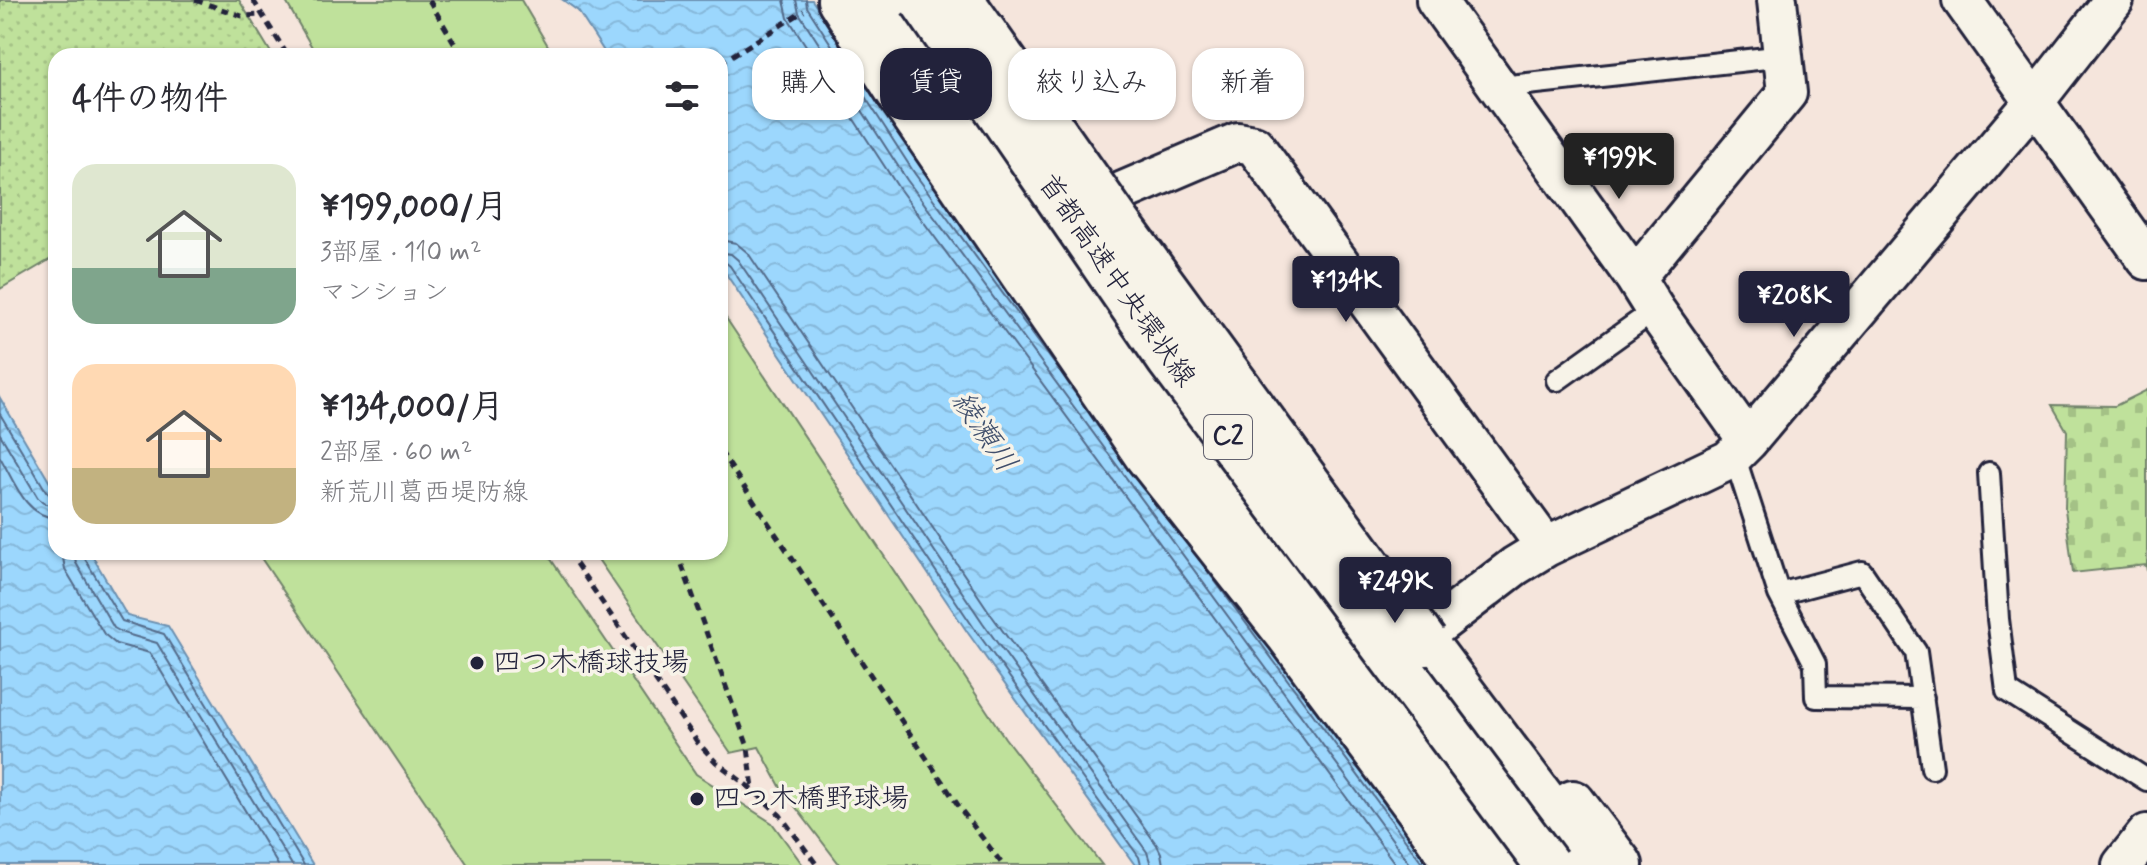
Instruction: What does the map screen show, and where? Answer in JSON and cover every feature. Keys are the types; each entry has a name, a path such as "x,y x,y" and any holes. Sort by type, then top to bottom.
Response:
{"main road":[{"path":"882,0 1145,381 1501,865"},
{"name":"首都高速中央環状線","path":"922,0 1169,359 1547,865"},
{"path":"961,0 1120,226 1425,643 1592,865"},
{"path":"980,0 1121,192 1221,346 1620,865"},
{"name":"C2","path":"825,4 905,102 1146,454 1289,635 1457,865"},
{"path":"1221,346 1383,678 1527,865"}],"street":[{"path":"1436,0 1635,278 1741,448"},
{"path":"1635,278 1787,93 1777,0"},
{"path":"1962,0 2147,260"},
{"path":"1438,625 1515,566 1546,547 1729,460 2035,101 2114,0"},
{"path":"1121,192 1238,142 1254,145 1546,547"},
{"path":"2122,865 2147,834"}],"lane":[{"path":"1500,87 1785,56"},
{"path":"1557,380 1655,310"},
{"path":"1741,448 1779,594 1815,664 1816,697 1923,698"},
{"path":"1989,473 1998,619 2007,691 2147,780"},
{"path":"1779,594 1862,572 1916,652 1932,768"}],"path":[{"path":"195,0 242,16 263,15"},
{"path":"253,0 283,48"},
{"path":"429,0 457,48"},
{"path":"728,59 825,4"},
{"path":"728,463 962,811 1003,865"},
{"path":"573,560 698,743 716,762 780,815 817,865"},
{"path":"680,560 748,747 753,790"}],"green space":[{"path":"0,0 239,0 268,48 48,48 48,261 0,289"},
{"path":"285,0 521,0 549,48 312,48"},
{"path":"728,321 1005,738 1102,865 840,865 781,788 759,747 731,753 598,560 728,560"},
{"path":"2147,390 2147,571 2146,565 2073,573 2065,509 2067,431 2052,405 2115,406"},
{"name":"四つ木橋球技場","path":"262,560 551,560 696,774 772,823 803,865 468,865"}],"water":[{"name":"綾瀬川","path":"563,0 812,0 843,48 752,48 752,120 864,120 864,80 880,104 880,120 890,120 922,169 1434,865 1135,865 968,633 728,277 728,48 602,48 578,11"},
{"path":"0,398 48,479 48,560 95,560 127,616 168,626 313,865 0,865"}],"place":[{"name":"四つ木橋球技場","path":"477,663"},
{"name":"四つ木橋野球場","path":"697,799"}]}
